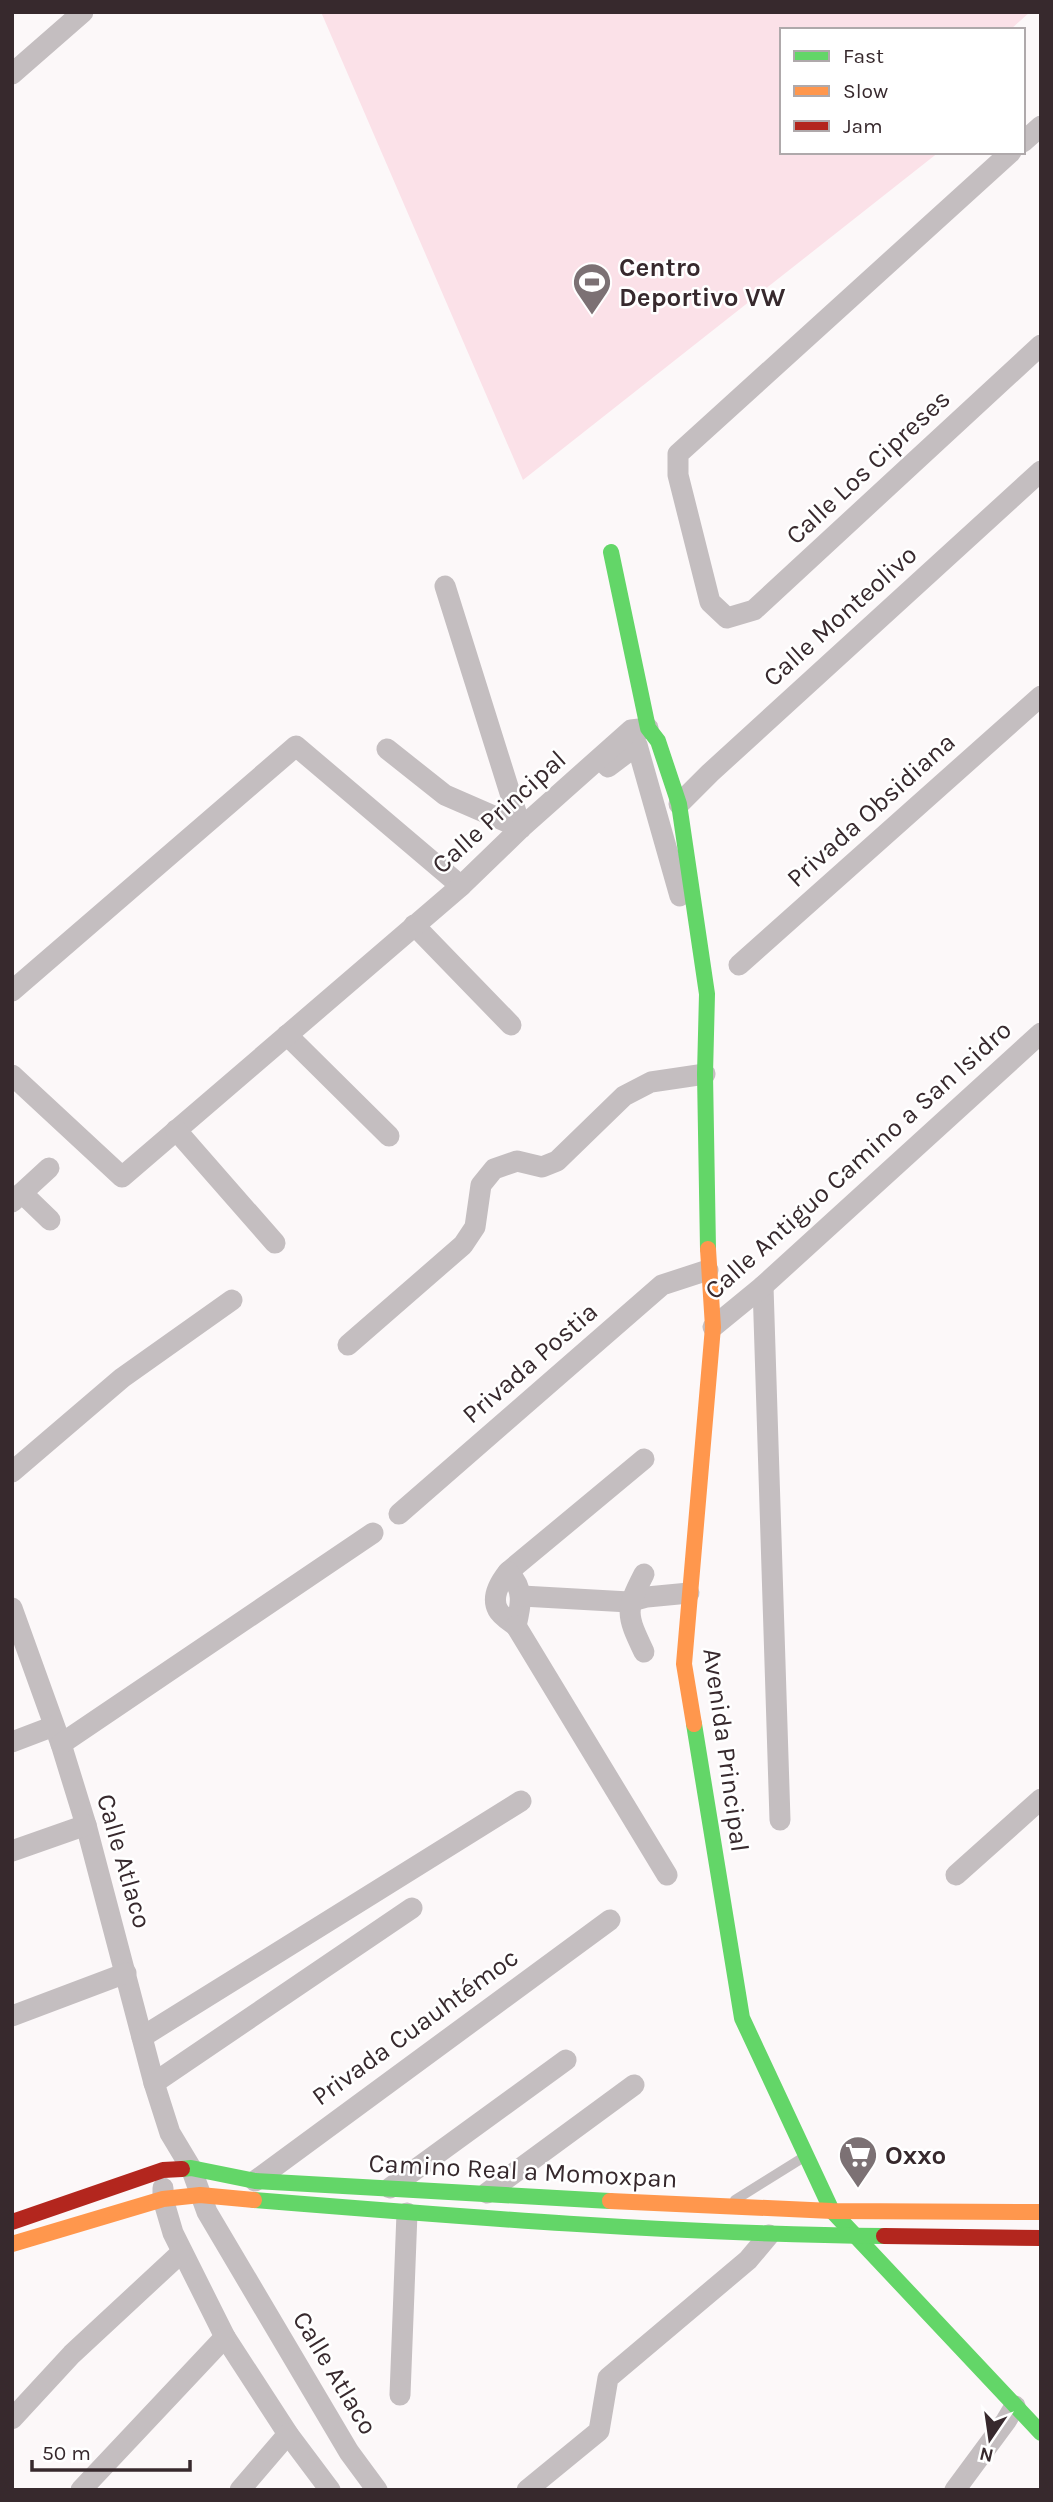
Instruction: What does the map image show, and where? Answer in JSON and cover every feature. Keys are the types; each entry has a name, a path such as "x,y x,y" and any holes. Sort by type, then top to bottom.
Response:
{"street":[{"path":"12,74 83,12"},
{"path":"1025,140 1041,126"},
{"name":"Calle Los Cipreses","path":"1009,154 678,453 678,475 710,602 727,618 754,610 1041,345"},
{"name":"Calle Monteolivo","path":"680,804 710,772 1041,471"},
{"path":"348,1345 463,1245 475,1227 481,1185 494,1169 517,1161 542,1167 557,1160 624,1096 651,1082 705,1074 707,994 680,804 658,741 648,728 611,552"},
{"path":"445,586 521,828"},
{"name":"Privada Obsidiana","path":"739,965 1041,696"},
{"name":"Calle Principal","path":"12,1075 122,1177 417,928 521,828 631,730 648,728"},
{"path":"511,1025 417,928 573,793 637,745 680,896"},
{"path":"12,991 296,746 461,886"},
{"path":"387,749 445,795 521,828"},
{"path":"512,800 521,828"},
{"name":"Calle Antiguo Camino a San Isidro","path":"713,1327 763,1286 1041,1033"},
{"path":"287,1035 389,1136"},
{"name":"Avenida Principal","path":"705,1074 708,1270 713,1327 684,1664 742,2018 832,2211 1041,2433"},
{"path":"176,1130 275,1243"},
{"path":"49,1168 17,1198 50,1220"},
{"name":"Privada Postia","path":"399,1514 662,1285 708,1270"},
{"path":"763,1286 780,1820"},
{"path":"12,1472 122,1378 232,1300"},
{"path":"644,1459 508,1572 496,1595 498,1611 516,1626 667,1875"},
{"path":"12,1742 58,1735 373,1534"},
{"path":"508,1572 518,1582 522,1595 516,1626"},
{"path":"644,1574 631,1625 644,1651"},
{"path":"522,1595 638,1600 689,1593"},
{"name":"Calle Atlaco","path":"12,1608 58,1735 86,1825 154,2083 170,2133 191,2168 207,2212 349,2452 377,2490"},
{"path":"956,1875 1041,1799"},
{"path":"142,2037 521,1801"},
{"path":"12,1851 86,1825"},
{"path":"154,2083 412,1908"},
{"name":"Privada Cuauhtémoc","path":"255,2180 610,1920"},
{"path":"12,2016 126,1973"},
{"path":"390,2188 566,2060"},
{"path":"472,2218 480,2193 634,2085"},
{"name":"Calle Atlaco","path":"170,2133 163,2171 163,2199 173,2233 225,2337 288,2434 325,2483"},
{"name":"Camino Real a Momoxpan","path":"12,2222 163,2171 191,2168 255,2180 724,2207 832,2211 1041,2212"},
{"name":"Camino Real a Momoxpan","path":"12,2244 163,2199 200,2195 472,2218 769,2235 1041,2238"},
{"path":"400,2395 407,2213"},
{"path":"527,2490 599,2431 608,2378 748,2260 769,2235"},
{"path":"12,2419 72,2354 182,2252"},
{"path":"81,2490 225,2337"},
{"path":"955,2490 1015,2406"},
{"path":"240,2490 288,2434"},
{"path":"325,2483 349,2452"}],"lane":[{"path":"724,2207 806,2155"}],"shaded area":[{"name":"Centro Deportivo VW","path":"321,12 1030,12 1012,28 780,28 780,154 936,154 523,480"}],"traffic: fast":[{"path":"611,552 648,728 658,741 679,804 707,994 705,1074 708,1249"},
{"path":"694,1724 742,2018 832,2211 1041,2433"},
{"path":"182,2169 191,2168 255,2181 610,2201"},
{"path":"254,2200 648,2228 884,2236"}],"traffic: slow":[{"path":"694,1724 684,1664 713,1327 708,1249"},
{"path":"12,2244 163,2199 200,2195 254,2200"},
{"path":"610,2201 832,2211 1041,2212"}],"traffic: jam":[{"path":"12,2222 163,2170 182,2169"},
{"path":"884,2236 1041,2238"}],"place":[{"name":"Centro Deportivo VW","path":"592,316"},
{"name":"Oxxo","path":"858,2189"}]}
